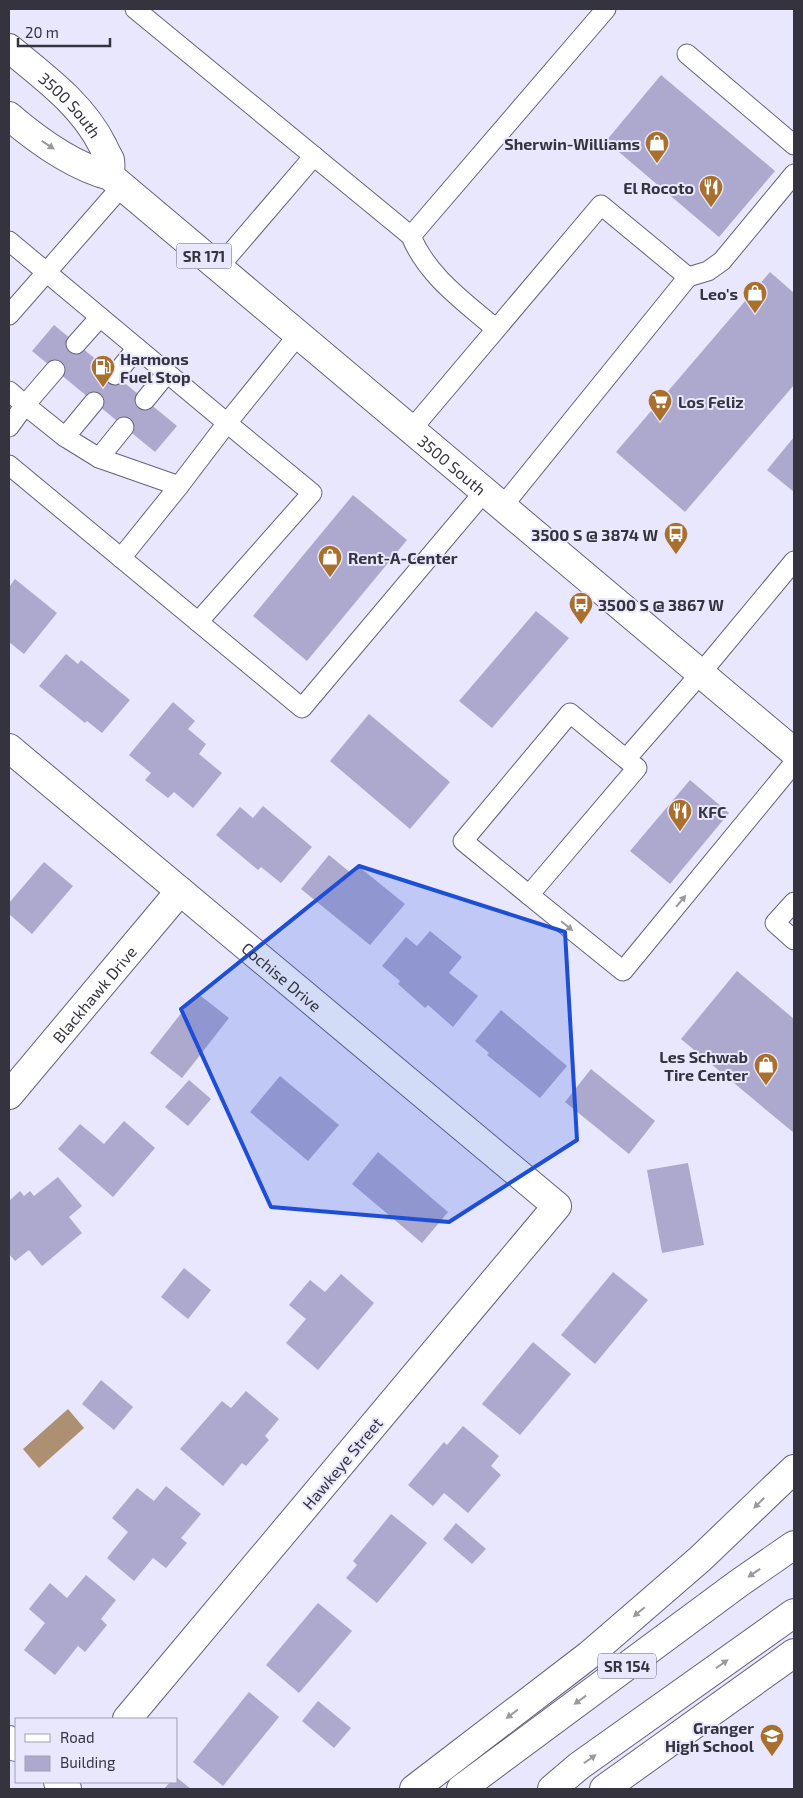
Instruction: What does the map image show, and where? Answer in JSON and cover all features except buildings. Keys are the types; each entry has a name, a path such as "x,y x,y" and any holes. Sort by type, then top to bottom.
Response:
{"main road":[{"name":"3500 South","path":"9,48 56,87 86,119 110,160 116,181"},
{"name":"3500 South","path":"9,116 67,158 116,181 794,752"},
{"name":"Cochise Drive","path":"9,748 557,1206"},
{"name":"Blackhawk Drive","path":"9,1095 180,891"},
{"name":"Hawkeye Street","path":"128,1718 557,1206"},
{"path":"414,1789 454,1756 545,1689 617,1631 700,1559 794,1469"},
{"name":"SR 154","path":"461,1789 739,1583 794,1545"},
{"path":"552,1789 579,1766 794,1613"},
{"path":"604,1789 794,1653"}],"lane":[{"path":"136,9 412,236 421,257 430,269 496,329"},
{"path":"412,236 606,9"},
{"path":"687,54 794,145"},
{"path":"218,268 314,156"},
{"path":"9,465 302,708 493,500 688,277 708,271 722,262 794,174"},
{"path":"9,315 47,273 116,181"},
{"path":"411,430 601,205 688,277"},
{"path":"9,241 312,493 198,622"},
{"path":"76,344 100,318"},
{"path":"121,558 298,335"},
{"path":"115,375 137,348"},
{"path":"9,427 55,370"},
{"path":"145,400 167,373"},
{"path":"9,391 65,437 99,458 180,486"},
{"path":"65,437 94,402"},
{"path":"99,458 124,427"},
{"path":"626,759 794,561"},
{"path":"529,895 637,768 570,713 463,841 529,895 623,971 794,763"},
{"path":"794,902 775,923 794,940"}],"highlighted area":[{"path":"359,866 565,932 577,1140 449,1222 271,1207 181,1009"}],"shaded area":[{"path":"68,1409 84,1428 39,1468 23,1449"}],"place":[{"name":"Sherwin-Williams","path":"657,164"},
{"name":"El Rocoto","path":"711,208"},
{"name":"Leo's","path":"755,314"},
{"name":"Harmons Fuel Stop","path":"103,388"},
{"name":"Los Feliz","path":"660,422"},
{"name":"3500 S @ 3874 W","path":"676,555"},
{"name":"Rent-A-Center","path":"330,578"},
{"name":"3500 S @ 3867 W","path":"581,625"},
{"name":"KFC","path":"680,832"},
{"name":"Les Schwab Tire Center","path":"766,1086"},
{"name":"Granger High School","path":"772,1757"}]}
